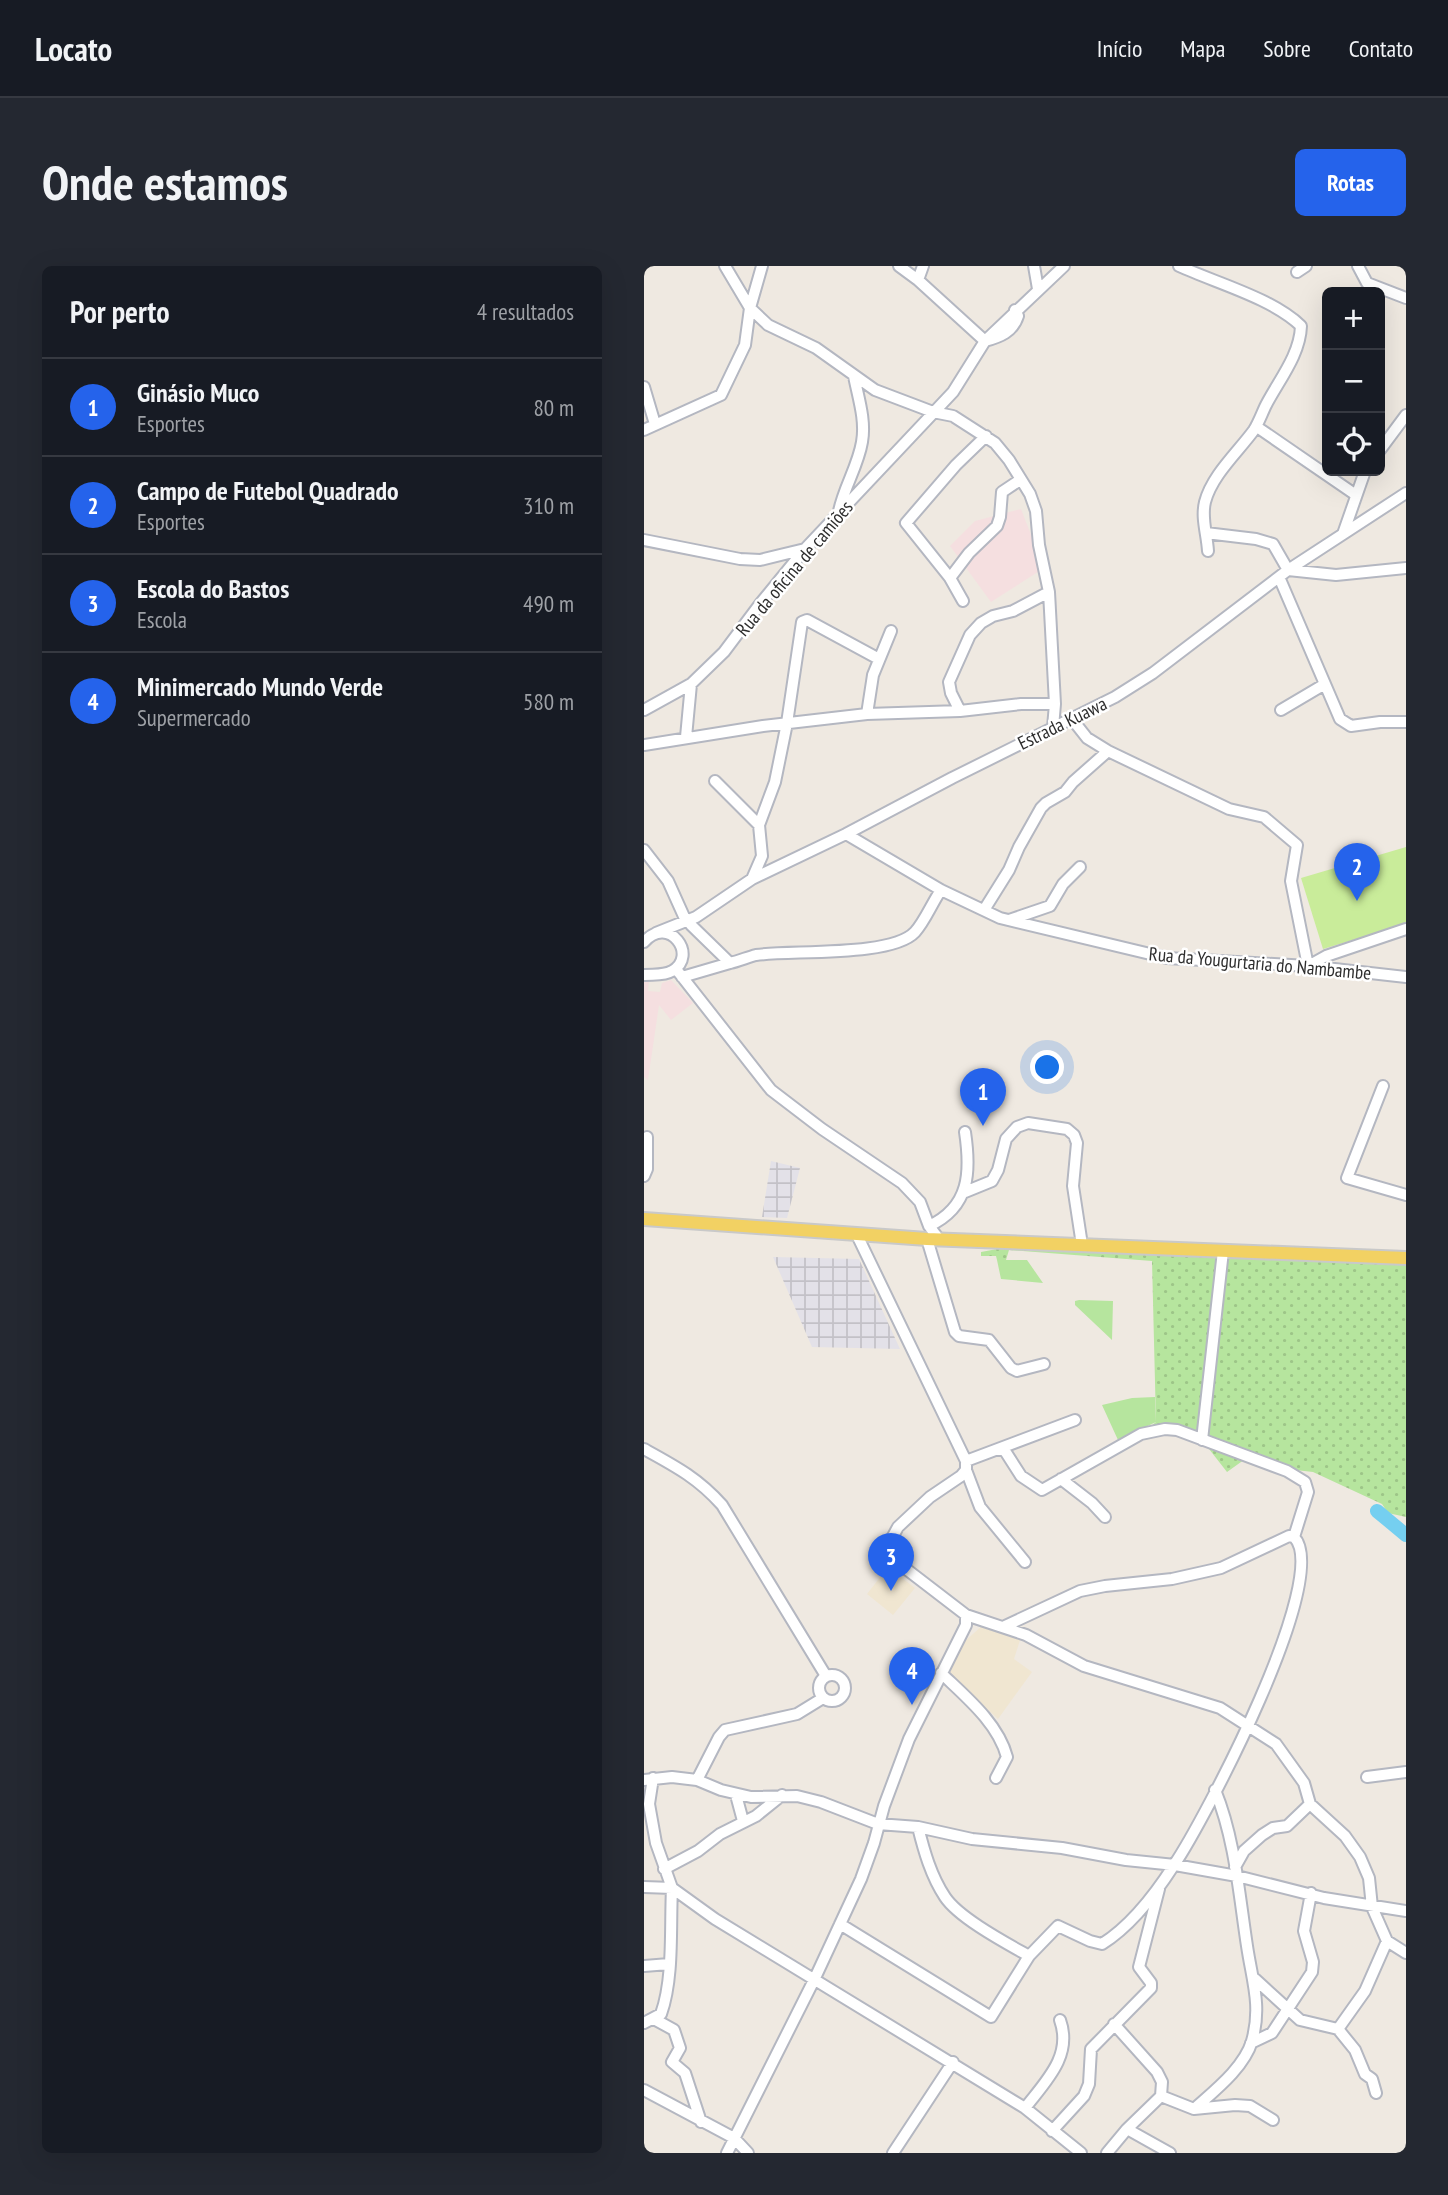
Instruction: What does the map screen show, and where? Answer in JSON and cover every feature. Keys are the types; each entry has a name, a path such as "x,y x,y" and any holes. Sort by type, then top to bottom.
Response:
{"main road":[{"path":"644,1219 857,1235 932,1235 1082,1245 1406,1258"}],"street":[{"path":"725,266 750,308 768,325 816,348 875,390 933,412 953,416 995,443 1009,460 1030,494 1036,511 1039,545 1049,592 1054,727"},
{"path":"644,430 721,395 745,345 750,308 762,266"},
{"path":"899,266 985,341"},
{"path":"918,281 923,266"},
{"path":"1034,266 1038,289"},
{"name":"Rua da oficina de camiões","path":"644,710 691,684 724,652 805,549 953,392 985,341 1064,266"},
{"path":"1179,266 1266,303 1301,326 1301,334 1288,369 1257,427 1214,483 1206,499 1203,516 1208,551"},
{"path":"1358,266 1367,283 1406,298"},
{"path":"839,511 862,445 863,433 854,376"},
{"path":"644,387 655,424"},
{"path":"1385,443 1406,415"},
{"path":"1257,427 1356,495"},
{"path":"963,601 950,578 906,523 956,464 986,436"},
{"path":"1343,534 1363,476"},
{"path":"950,578 969,553 997,526 1002,492 1020,480"},
{"name":"Estrada Kuawa","path":"644,940 691,921 752,879 1115,697 1153,673 1283,573 1406,493"},
{"path":"1206,533 1256,539 1273,544 1325,684 1340,719 1345,724 1351,726 1406,722"},
{"path":"644,540 740,559 760,560 805,549"},
{"path":"1283,573 1336,575 1406,568"},
{"path":"960,711 949,682 970,635 981,623 993,616 1013,611 1049,592"},
{"path":"752,879 762,856 759,825 775,782 804,619 879,659"},
{"path":"867,714 873,676 891,631"},
{"path":"686,737 691,684"},
{"path":"1281,710 1325,684"},
{"path":"644,745 686,737 867,714 1055,704"},
{"path":"1072,719 1087,738 1108,751 1229,809 1264,817 1297,845 1291,881 1308,966 1326,956 1406,929"},
{"path":"984,910 1009,870 1041,808 1065,792 1108,751"},
{"path":"715,781 759,825"},
{"name":"Rua da Yougurtaria do Nambambe","path":"846,834 941,890 1009,920 1167,958 1308,966 1406,977"},
{"path":"644,850 668,881 691,921 730,963"},
{"path":"1009,920 1050,906 1063,884 1080,867"},
{"path":"644,975 679,973 754,956 852,952 903,940 915,932 941,890"},
{"path":"691,921 682,950 679,973 771,1090 822,1129 902,1183 920,1202 932,1235 958,1336 989,1340 1011,1368 1017,1371 1044,1364"},
{"path":"656,933 670,934 682,950"},
{"path":"644,964 656,974"},
{"path":"1383,1086 1347,1178 1406,1195"},
{"path":"932,1235 965,1192 992,1181 998,1170 1006,1139 1017,1127 1028,1123 1067,1129 1074,1135 1077,1143 1073,1186 1082,1245"},
{"path":"965,1132 969,1161 965,1192"},
{"path":"644,1176 647,1169 647,1137"},
{"path":"857,1235 966,1466 980,1507 1025,1562"},
{"path":"1202,1440 1223,1251"},
{"path":"1075,1420 998,1449 966,1466 961,1476 930,1497 905,1519 891,1538 891,1550 897,1562 966,1615 1026,1634 1084,1666 1220,1708 1276,1744 1304,1783 1311,1804 1345,1836 1360,1857 1369,1878 1369,1906 1387,1941 1406,1953"},
{"path":"998,1449 1005,1451 1021,1476 1042,1490 1141,1433 1177,1430 1287,1471 1305,1482 1308,1492 1294,1536"},
{"path":"644,1449 685,1471 705,1486 722,1505 826,1676"},
{"path":"1061,1479 1088,1499 1105,1517"},
{"path":"1005,1626 1080,1591 1172,1579 1221,1568 1294,1536"},
{"path":"840,1924 988,2017 995,2014 1029,1956 1058,1926 1102,1944 1129,1922 1175,1864 1249,1726 1292,1614 1302,1576 1301,1546 1294,1536"},
{"path":"727,2153 816,1978 861,1879 909,1739 966,1625 966,1615"},
{"path":"941,1673 973,1703 1004,1746 1007,1757 996,1778"},
{"path":"823,1698 819,1686 826,1676"},
{"path":"697,1780 725,1730 797,1714 823,1698 836,1701 843,1696 845,1688 839,1677 826,1676"},
{"path":"1367,1777 1406,1772"},
{"path":"649,2021 661,2014 665,2004 671,1888 646,1801 649,1779 672,1777 697,1780 736,1795 782,1795 821,1802 878,1824 918,1827 972,1839 1062,1848 1126,1860 1235,1866 1324,1898 1339,1894 1369,1906 1406,1911"},
{"path":"1194,2109 1235,2068 1251,2043 1256,2019 1255,1979 1247,1951 1235,1866 1221,1804 1215,1790"},
{"path":"736,1795 743,1821"},
{"path":"664,1869 698,1851 720,1834 756,1816 782,1795"},
{"path":"1235,1866 1244,1851 1267,1831 1287,1826 1311,1804"},
{"path":"918,1827 925,1858 946,1898 978,1925 1029,1956"},
{"path":"644,1847 656,1843"},
{"path":"1052,2131 1084,2096 1089,2084 1091,2049 1151,1988 1151,1983 1139,1967 1160,1884"},
{"path":"644,1887 671,1888 715,1919 1026,2108 1079,2152"},
{"path":"1251,2043 1272,2033 1312,1972 1313,1962 1304,1931 1311,1893"},
{"path":"1338,2029 1365,1991 1387,1941"},
{"path":"644,1966 669,1964"},
{"path":"1255,1979 1300,2020 1338,2029 1355,2050 1366,2074 1372,2079 1376,2093"},
{"path":"1026,2108 1059,2064 1064,2032 1060,2020"},
{"path":"649,2021 674,2030 680,2048 672,2062 685,2073 701,2122"},
{"path":"1107,2153 1161,2096 1162,2082 1157,2072 1114,2024"},
{"path":"893,2153 953,2063"},
{"path":"644,2090 734,2138 748,2153"},
{"path":"1161,2096 1194,2109 1250,2106 1273,2120"},
{"path":"1127,2129 1167,2152"}],"shaded area":[{"path":"1021,509 1044,568 991,602 950,546 975,521"},
{"path":"646,980 649,982 648,991 660,992 662,983 671,980 693,1003 671,1020 659,1005 648,1080 644,1077"},
{"path":"771,1161 800,1168 787,1218 762,1217"},
{"path":"773,1257 859,1259 900,1349 812,1347"},
{"path":"888,1567 915,1588 893,1615 867,1594"},
{"path":"983,1625 1021,1637 1014,1659 1032,1672 998,1719 948,1672 965,1641"}],"green space":[{"path":"1406,847 1406,924 1323,949 1301,878"},
{"path":"1008,1247 1406,1263 1406,1517 1388,1513 1382,1504 1313,1472 1278,1468 1248,1457 1227,1472 1202,1440 1177,1430 1141,1434 1156,1422 1152,1261 1009,1250 1006,1260 997,1260 996,1256 981,1256 981,1252"},
{"path":"997,1260 1027,1260 1043,1283 1001,1279"},
{"path":"1075,1301 1113,1301 1112,1340 1075,1305"},
{"path":"1155,1397 1156,1422 1118,1440 1102,1405 1132,1398"}],"waterway":[{"path":"1377,1511 1406,1535"}],"place":[{"name":"Campo de Futebol Quadrado","path":"1357,901"},
{"name":"Ginásio Muco","path":"983,1126"},
{"name":"Escola do Bastos","path":"891,1591"},
{"name":"Minimercado Mundo Verde","path":"912,1705"}]}
